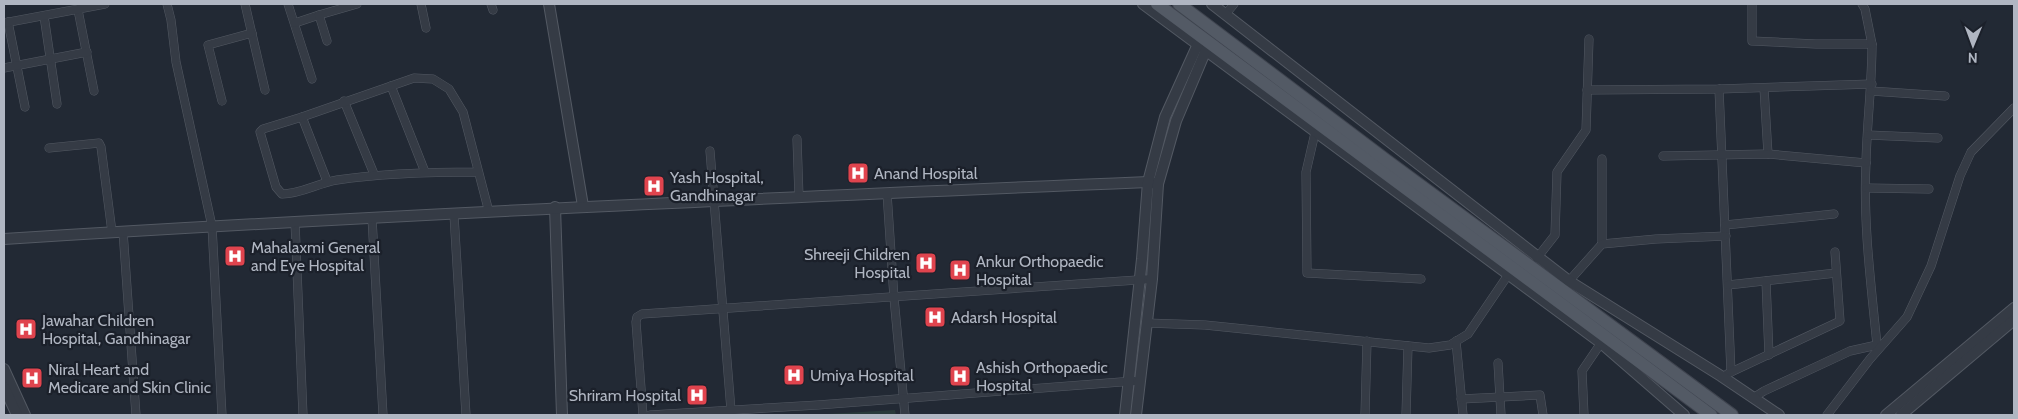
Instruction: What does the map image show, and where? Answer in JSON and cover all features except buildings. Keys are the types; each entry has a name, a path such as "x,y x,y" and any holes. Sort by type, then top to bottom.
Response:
{"main road":[{"path":"1157,4 1711,415"},
{"path":"1179,4 1386,160 1732,415"}],"street":[{"path":"25,107 6,23 105,4"},
{"path":"167,4 176,62 212,226 222,415"},
{"path":"244,4 265,90"},
{"path":"288,4 312,79"},
{"path":"295,23 357,4"},
{"path":"421,4 426,28"},
{"path":"548,4 583,206"},
{"path":"1142,4 1601,343 1684,415"},
{"path":"1212,4 1537,258 1569,281 1780,415"},
{"path":"1225,14 1234,4"},
{"path":"1752,4 1752,41 1872,44"},
{"path":"1753,398 1764,391 1850,351 1877,344 1868,258 1866,188 1872,88 1872,44 1865,9 1862,4"},
{"path":"78,10 94,91"},
{"path":"319,15 327,41"},
{"path":"44,16 56,104"},
{"path":"222,101 208,45 252,33"},
{"path":"1537,258 1555,234 1557,172 1586,130 1589,39"},
{"path":"1124,415 1153,183 1202,47"},
{"path":"4,68 86,52"},
{"path":"478,172 374,174 326,181 292,194 282,194 276,187 260,132 263,129 414,78 433,79 449,89 463,112 489,212"},
{"path":"391,86 425,172"},
{"path":"1764,88 1768,154"},
{"path":"1587,90 1872,88 1945,96"},
{"path":"1719,89 1724,155 1732,372"},
{"path":"344,101 374,174"},
{"path":"1827,415 1870,359 1907,317 1931,266 1960,176 1971,152 2014,108"},
{"path":"302,117 326,181"},
{"path":"1315,133 1306,172 1307,273 1421,279"},
{"path":"1868,135 1938,138"},
{"path":"797,139 799,197"},
{"path":"49,148 89,143 99,144 102,147 112,232"},
{"path":"710,151 731,410"},
{"path":"1663,156 1768,154 1866,163"},
{"path":"1569,281 1602,244 1602,159"},
{"path":"4,239 212,226 454,215 555,207 1153,183"},
{"path":"1136,415 1152,279 1153,183"},
{"path":"1866,188 1929,189"},
{"path":"887,193 904,415"},
{"path":"555,207 562,415"},
{"path":"1726,225 1834,214"},
{"path":"454,215 466,415"},
{"path":"372,218 383,415"},
{"path":"295,222 303,415"},
{"path":"124,232 136,415"},
{"path":"1602,244 1656,238 1726,236"},
{"path":"1721,376 1840,321 1835,252"},
{"path":"1728,285 1836,273"},
{"path":"1146,323 1205,325 1429,348 1450,345 1468,334 1508,275"},
{"path":"643,415 636,322 637,317 642,314 1152,279"},
{"path":"1766,281 1769,355"},
{"path":"1886,415 2014,308"},
{"path":"1901,415 2014,320"},
{"path":"1365,415 1368,341"},
{"path":"1456,341 1463,415"},
{"path":"1584,415 1582,371 1601,343"},
{"path":"1406,415 1408,346"},
{"path":"1498,363 1501,415"},
{"path":"4,369 21,415"},
{"path":"650,415 1141,380"},
{"path":"4,387 21,415"},
{"path":"1462,399 1540,395 1543,415"}],"shaded area":[{"path":"895,410 896,415 810,415"}],"place":[{"name":"Anand Hospital","path":"858,173"},
{"name":"Yash Hospital, Gandhinagar","path":"654,186"},
{"name":"Mahalaxmi General and Eye Hospital","path":"235,256"},
{"name":"Shreeji Children Hospital","path":"926,263"},
{"name":"Ankur Orthopaedic Hospital","path":"960,270"},
{"name":"Adarsh Hospital","path":"935,317"},
{"name":"Jawahar Children Hospital, Gandhinagar","path":"26,329"},
{"name":"Umiya Hospital","path":"794,375"},
{"name":"Ashish Orthopaedic Hospital","path":"960,376"},
{"name":"Niral Heart and Medicare and Skin Clinic","path":"32,378"},
{"name":"Shriram Hospital","path":"697,395"}]}
